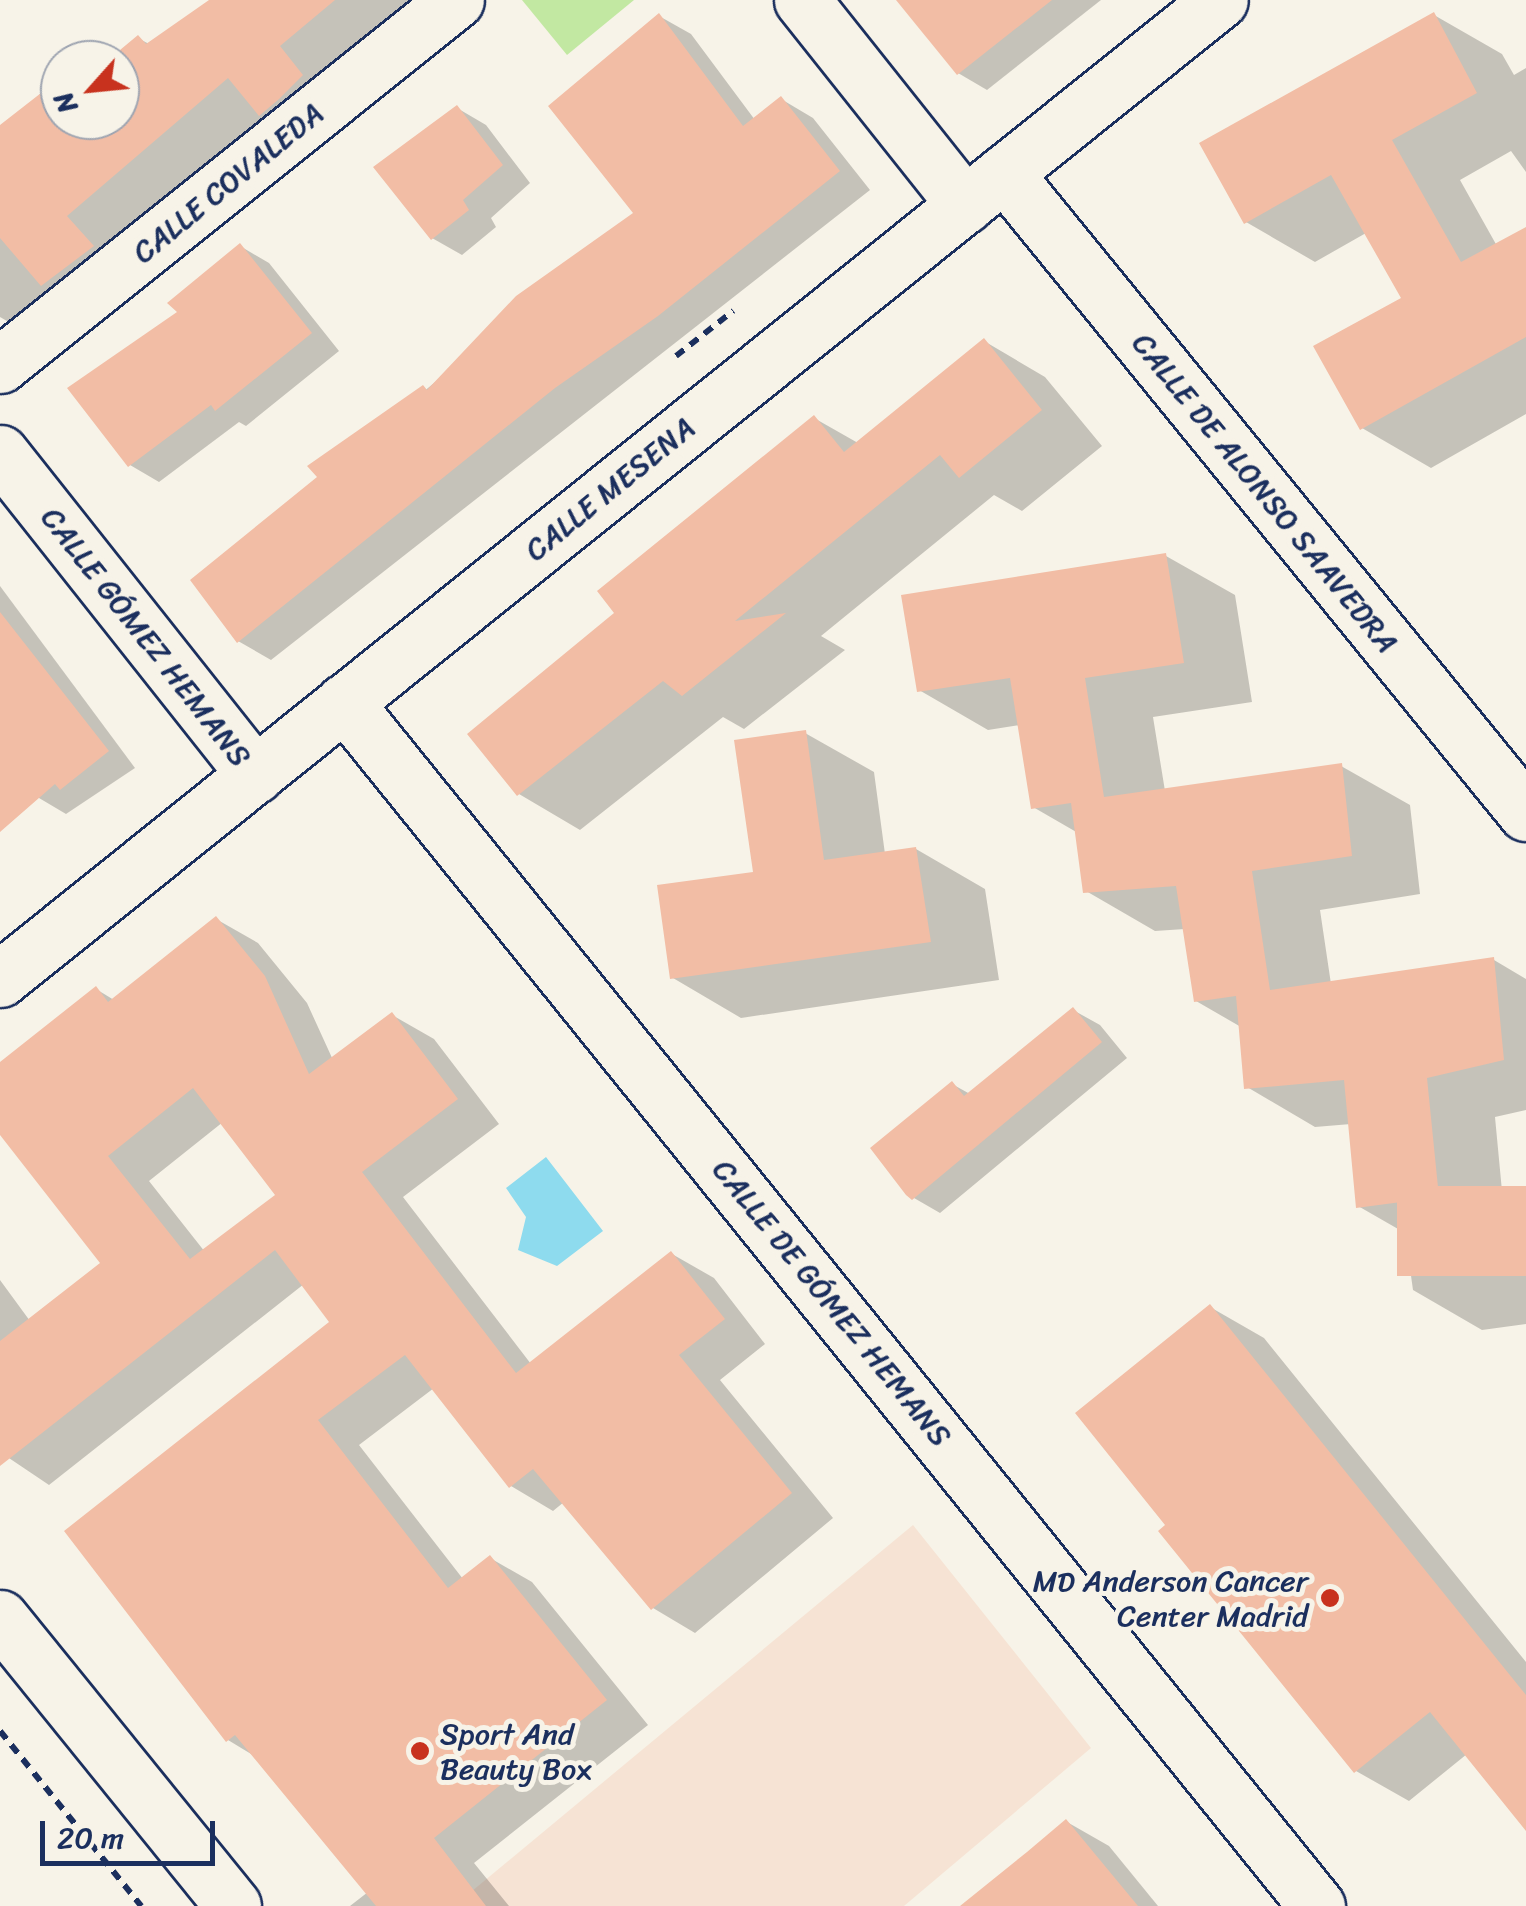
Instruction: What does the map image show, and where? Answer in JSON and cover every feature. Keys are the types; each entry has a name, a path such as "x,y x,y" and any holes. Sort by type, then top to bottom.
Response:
{"street":[{"name":"CALLE COVALEDA","path":"0,365 456,0"},
{"name":"CALLE DE ALONSO SAAVEDRA","path":"802,0 985,189 1526,813"},
{"name":"CALLE MESENA","path":"0,979 1220,0"},
{"name":"CALLE GÓMEZ HEMANS","path":"0,452 255,775"},
{"name":"CALLE DE GÓMEZ HEMANS","path":"344,702 1318,1906"},
{"path":"0,1618 233,1906"}],"path":[{"path":"0,1731 141,1906"}],"shaded area":[{"path":"913,1525 1091,1748 904,1906 454,1906"}],"green space":[{"path":"522,0 634,0 567,55"}],"water":[{"path":"546,1157 603,1231 557,1266 518,1250 526,1217 506,1188"}],"building":[{"path":"209,0 335,0 280,46 303,75 259,116 228,78 67,216 94,246 41,286 0,238 0,125 40,94 40,140 140,140 140,40 132,40 138,35 146,44"},
{"path":"896,0 1052,0 957,75"},
{"path":"1434,12 1477,93 1392,140 1461,262 1526,227 1526,337 1360,430 1313,346 1401,298 1331,175 1244,224 1199,143"},
{"path":"659,13 743,126 781,96 840,171 658,316 555,388 237,643 190,580 317,477 307,466 423,385 427,390 516,296 633,213 548,106"},
{"path":"457,105 503,165 463,200 469,210 431,240 373,167"},
{"path":"240,243 312,333 215,411 211,405 128,467 67,388 177,312 167,303"},
{"path":"984,338 1042,410 959,478 940,455 735,621 786,613 682,696 663,681 517,796 467,734 614,613 597,591 814,415 844,452"},
{"path":"1166,553 1184,663 1085,678 1104,797 1342,763 1352,856 1252,871 1270,990 1494,957 1504,1060 1427,1078 1439,1197 1356,1208 1344,1080 1244,1089 1236,996 1194,1002 1176,886 1083,893 1071,803 1031,809 1010,678 917,692 901,595"},
{"path":"0,612 109,751 60,790 55,784 0,832"},
{"path":"806,730 824,860 916,847 931,942 670,979 657,885 753,872 734,740"},
{"path":"216,916 265,976 309,1074 392,1012 458,1099 362,1172 516,1373 671,1251 725,1319 679,1355 792,1493 651,1610 533,1469 509,1488 405,1355 318,1420 448,1588 490,1555 607,1700 434,1838 486,1906 376,1906 235,1735 226,1742 64,1531 329,1322 275,1250 0,1466 0,1341 100,1263 0,1135 0,1062 96,986 108,1002","holes":["193,1088 275,1195 190,1259 108,1156"]},
{"path":"1073,1007 1102,1042 912,1200 906,1195 870,1148 952,1081 964,1096"},
{"path":"1397,1186 1526,1186 1526,1276 1397,1276"},
{"name":"MD Anderson Cancer Center Madrid","path":"1210,1304 1526,1695 1526,1831 1430,1712 1354,1773 1158,1531 1165,1525 1075,1413"},
{"path":"1066,1819 1138,1906 960,1906 1027,1852"}],"place":[{"name":"MD Anderson Cancer Center Madrid","path":"1330,1598"},
{"name":"Sport And Beauty Box","path":"420,1751"}]}
